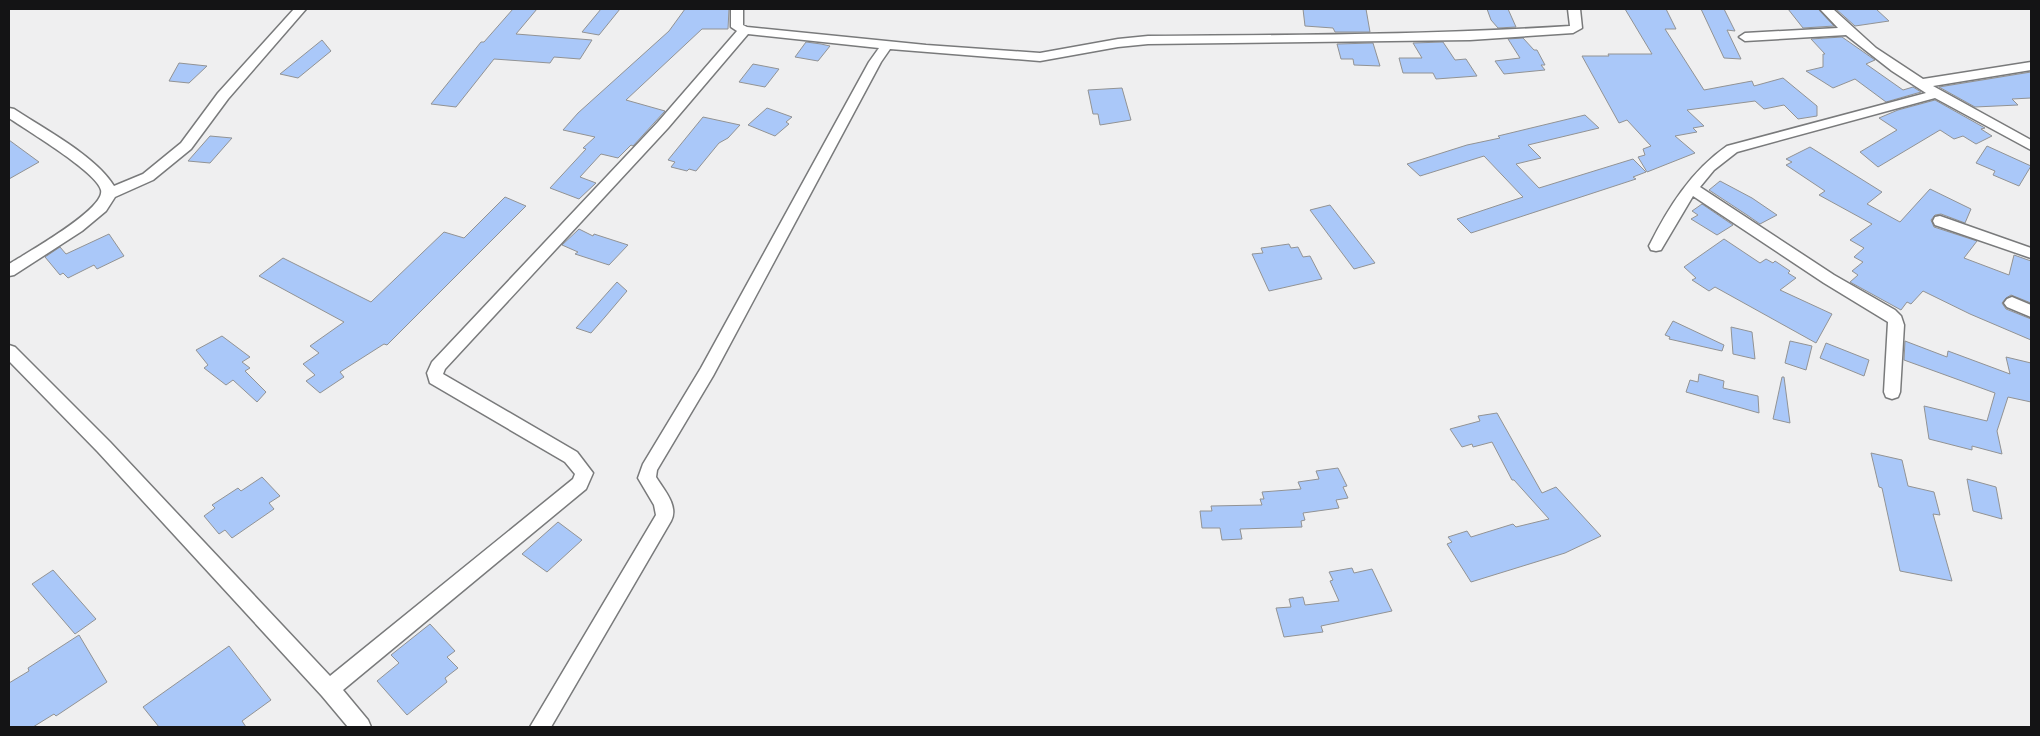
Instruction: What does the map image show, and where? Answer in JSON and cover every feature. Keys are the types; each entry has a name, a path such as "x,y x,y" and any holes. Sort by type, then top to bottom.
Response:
{"street":[{"path":"109,194 148,177 186,146 223,96 300,9"},
{"path":"737,9 737,27 744,30 887,45 1040,57 1118,43 1148,40 1470,36 1575,28 1574,9"},
{"path":"1826,9 1846,31 1919,84 2031,146"},
{"path":"329,690 580,484 584,473 571,457 436,378 435,373 438,366 664,125 744,30"},
{"path":"1745,37 1846,31"},
{"path":"540,727 666,516 663,503 647,478 649,469 707,372 875,62 887,45"},
{"path":"1919,84 2031,66"},
{"path":"1656,246 1670,216 1719,157 1732,149 1936,94"},
{"path":"9,112 89,166 107,184 109,194 93,215 9,271"},
{"path":"1692,189 1829,279 1889,314 1895,320 1892,392"},
{"path":"1940,221 2031,253"},
{"path":"2012,303 2031,310"},
{"path":"9,351 110,454 361,727"}],"building":[{"path":"513,9 537,9 516,34 592,40 580,59 554,57 550,63 494,59 456,107 431,104 481,42 484,42"},
{"path":"601,9 620,9 599,35 582,32"},
{"path":"685,9 729,9 728,29 702,29 626,100 665,111 633,146 631,145 618,158 601,154 580,177 596,183 579,199 550,188 586,149 583,148 595,137 563,130 578,113 669,31"},
{"path":"1303,9 1366,9 1370,32 1335,32 1333,28 1305,26"},
{"path":"1487,9 1508,9 1516,27 1498,28 1491,20"},
{"path":"1625,9 1666,9 1676,29 1665,29 1704,90 1752,81 1754,86 1783,78 1817,106 1817,116 1798,119 1784,105 1764,109 1755,101 1687,110 1704,126 1693,128 1697,132 1675,136 1695,153 1647,172 1638,157 1645,155 1643,149 1651,146 1627,120 1619,123 1582,56 1652,54"},
{"path":"1701,9 1724,9 1735,31 1727,30 1741,59 1724,58"},
{"path":"1788,9 1818,9 1834,26 1803,28"},
{"path":"1836,9 1876,9 1889,21 1855,26"},
{"path":"1842,37 1875,60 1866,64 1903,90 1913,87 1921,92 1886,102 1855,79 1833,88 1806,71 1823,67 1823,54 1825,54 1811,39"},
{"path":"1523,38 1534,50 1537,50 1545,65 1541,65 1545,70 1504,74 1495,61 1520,58 1508,39"},
{"path":"322,40 331,51 298,78 280,74"},
{"path":"806,42 830,46 818,61 795,57"},
{"path":"1443,42 1455,60 1466,59 1477,76 1436,79 1433,73 1403,73 1399,58 1422,58 1413,43"},
{"path":"1373,43 1380,66 1354,65 1353,59 1341,59 1337,44"},
{"path":"179,63 207,66 189,83 169,81"},
{"path":"753,64 779,69 765,87 739,82"},
{"path":"2031,72 2031,98 2012,99 2018,105 1975,107 1939,87"},
{"path":"1122,88 1131,120 1100,125 1098,114 1093,114 1088,90"},
{"path":"1935,100 1985,128 1981,129 1992,136 1976,144 1963,136 1954,139 1940,130 1878,167 1860,152 1897,130 1879,118 1898,110"},
{"path":"767,108 792,117 786,122 789,124 775,136 748,125"},
{"path":"1585,115 1599,128 1528,145 1541,158 1516,164 1539,188 1633,159 1646,172 1633,177 1636,179 1471,233 1457,219 1523,197 1484,156 1420,176 1407,164 1467,145 1500,138 1498,136"},
{"path":"703,117 740,125 728,138 719,143 696,171 671,167 675,162 668,160"},
{"path":"210,136 232,138 210,163 188,161"},
{"path":"9,140 39,162 9,179"},
{"path":"1987,146 2031,166 2019,186 1993,175 1995,171 1976,163"},
{"path":"1810,147 1882,192 1867,204 1900,222 1930,189 1971,209 1965,223 1941,214 1935,215 1931,220 1934,227 1977,241 1964,258 2009,275 2014,255 2031,261 2031,303 2011,295 2002,303 2006,309 2031,319 2031,340 1970,314 1923,291 1911,304 1907,302 1901,310 1850,282 1858,275 1852,271 1863,262 1854,257 1864,248 1850,240 1872,224 1819,195 1825,191 1786,165 1792,162 1786,159"},
{"path":"1720,181 1752,198 1777,215 1760,224 1709,190"},
{"path":"505,197 526,206 387,345 384,344 340,372 344,377 320,393 306,381 315,375 303,364 319,353 310,346 344,322 259,276 283,258 371,302 444,232 464,238"},
{"path":"1702,204 1733,225 1717,235 1691,219 1698,215 1692,211"},
{"path":"1330,205 1375,263 1354,269 1310,210"},
{"path":"579,229 593,236 594,234 628,245 609,265 575,254 578,252 562,245"},
{"path":"109,234 124,256 97,269 94,265 68,278 63,273 60,275 45,257 60,247 66,254"},
{"path":"1724,239 1760,263 1766,259 1773,263 1775,261 1790,271 1788,273 1796,278 1780,290 1832,314 1816,343 1715,287 1709,291 1692,280 1696,278 1684,267"},
{"path":"1289,244 1291,248 1298,247 1303,257 1310,256 1322,279 1269,291 1252,254 1263,253 1261,248"},
{"path":"617,282 627,291 591,333 576,328"},
{"path":"1673,321 1724,345 1722,351 1669,339 1670,337 1665,335"},
{"path":"1731,327 1752,332 1755,359 1733,354"},
{"path":"222,336 250,357 242,362 250,368 245,371 266,392 257,402 233,380 226,385 204,368 208,365 196,350"},
{"path":"1790,341 1812,346 1806,370 1785,363"},
{"path":"1905,341 1947,357 1948,351 2010,374 2006,357 2031,363 2031,402 2008,397 1997,431 2002,454 1972,446 1972,450 1929,439 1924,406 1987,421 1995,393 1904,360"},
{"path":"1826,343 1869,360 1864,376 1820,358"},
{"path":"1699,374 1724,381 1723,388 1758,396 1759,413 1686,392 1690,380 1698,382"},
{"path":"1782,377 1784,377 1790,423 1773,419"},
{"path":"1497,413 1542,493 1556,487 1601,536 1565,553 1471,582 1447,544 1452,542 1448,537 1467,531 1471,537 1513,524 1516,527 1549,519 1512,480 1492,442 1473,447 1472,444 1462,447 1450,429 1480,421 1478,416"},
{"path":"1871,453 1902,460 1908,486 1934,492 1940,515 1933,514 1952,581 1900,571 1882,488 1879,487"},
{"path":"1338,468 1347,486 1343,487 1348,498 1336,500 1339,508 1303,513 1305,520 1301,521 1302,527 1240,529 1242,539 1222,540 1220,528 1202,528 1200,511 1212,511 1211,506 1262,505 1260,499 1264,499 1262,492 1301,489 1298,482 1319,479 1316,471"},
{"path":"262,477 280,496 269,503 274,509 232,538 225,530 219,534 204,516 215,508 212,505 238,488 241,491"},
{"path":"1967,479 1996,487 2002,519 1973,511"},
{"path":"558,522 582,540 547,572 522,554"},
{"path":"1352,568 1354,573 1372,569 1392,611 1321,626 1323,632 1284,637 1276,608 1291,607 1289,599 1303,597 1305,605 1339,601 1330,581 1333,580 1329,572"},
{"path":"53,570 96,619 75,634 32,584"},
{"path":"430,624 455,651 447,657 458,668 445,678 447,682 407,715 377,681 399,663 391,655"},
{"path":"79,635 107,682 56,716 54,714 33,727 9,727 9,683 29,671 28,668"},
{"path":"229,646 271,700 242,721 246,727 159,727 143,707"}]}
